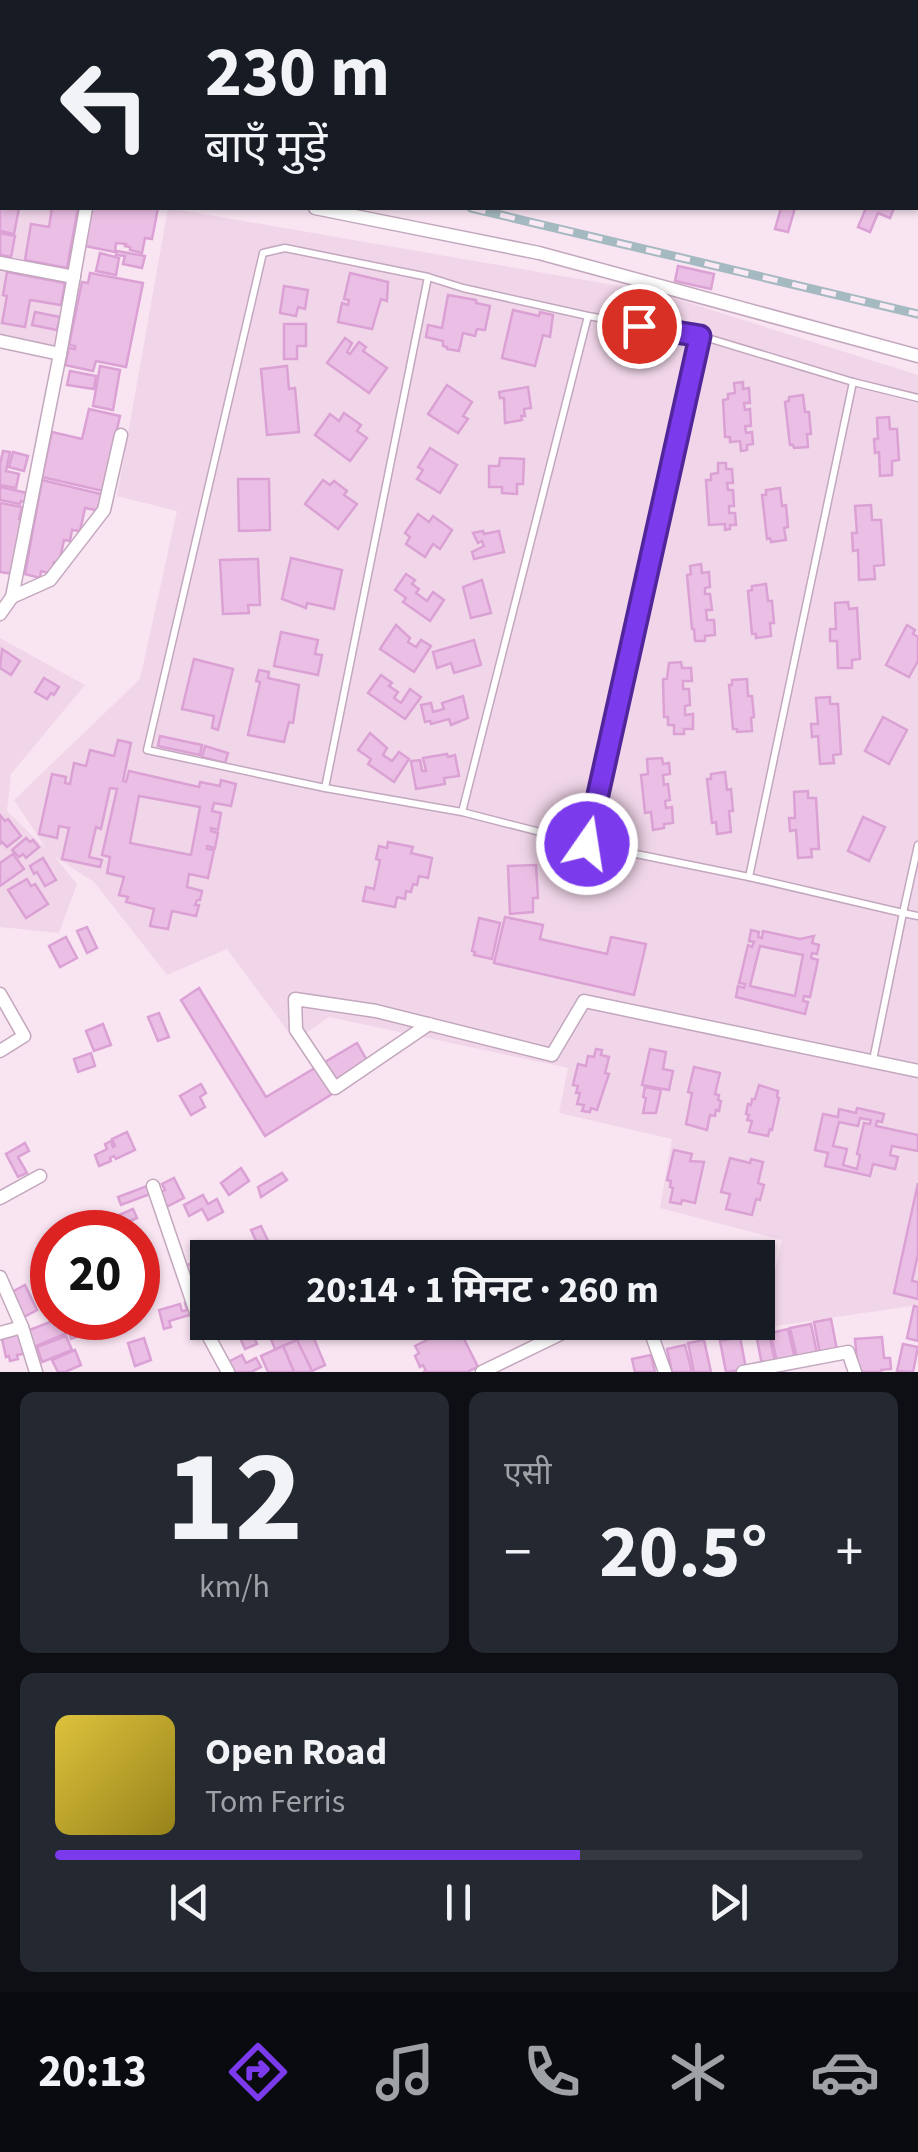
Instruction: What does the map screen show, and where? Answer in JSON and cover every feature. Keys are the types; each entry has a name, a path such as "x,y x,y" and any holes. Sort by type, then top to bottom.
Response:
{"street":[{"path":"0,614 12,596 86,210"},
{"path":"325,210 539,253 918,356"},
{"path":"0,264 74,278"},
{"path":"0,340 60,354"},
{"path":"12,596 50,580 104,510 121,434"},
{"path":"0,994 24,1036 0,1051"},
{"path":"429,1024 335,1088 296,1030 295,999 376,1012 429,1024 552,1055 584,1001 918,1070"},
{"path":"0,1198 40,1176"},
{"path":"153,1186 198,1316 228,1372"},
{"path":"0,1277 36,1372"},
{"path":"0,1333 22,1327"},
{"path":"482,1372 548,1340"},
{"path":"653,1340 665,1372"},
{"path":"742,1372 774,1370 848,1352 855,1372"}],"lane":[{"path":"918,398 700,336 588,316 428,277 285,248 263,252 146,750 462,812 587,844 918,916"},
{"path":"325,788 428,277"},
{"path":"462,812 588,316"},
{"path":"587,844 700,336"},
{"path":"749,877 853,382"},
{"path":"873,1061 918,845"}],"shaded area":[{"path":"0,210 85,210 61,347 0,334"},
{"path":"168,210 654,292 918,375 918,1305 775,1326 775,1271 782,1240 660,1208 672,1139 559,1113 568,1068 329,1017 295,1041 227,949 167,975 94,882 55,857 77,884 59,933 0,927 0,638 85,685 11,774 7,811 47,850 14,800 140,679 177,511 117,496"}],"building":[{"path":"0,210 19,210 14,234 0,231"},
{"path":"52,210 78,210 67,268 25,260 31,224 49,227"},
{"path":"92,210 158,210 152,239 145,238 142,253 130,250 126,244 116,243 115,252 85,246"},
{"path":"780,210 794,210 788,232 775,229"},
{"path":"865,210 893,210 890,218 878,213 870,232 858,227"},
{"path":"0,233 15,236 11,257 0,255"},
{"path":"117,251 145,256 142,268 123,264 125,256 116,255"},
{"path":"100,253 119,258 116,275 96,271"},
{"path":"678,266 714,274 711,289 675,281"},
{"path":"7,272 65,283 61,305 30,300 25,327 2,323"},
{"path":"90,273 143,283 126,367 96,361 93,371 65,365 69,348 75,349 69,345 82,282 88,283"},
{"path":"350,273 388,282 387,301 381,299 372,329 338,322 342,303 348,305 349,300 344,299"},
{"path":"284,286 308,290 305,309 298,307 296,316 280,313"},
{"path":"448,295 490,306 485,330 477,329 475,336 463,333 459,351 426,337 428,325 442,328"},
{"path":"513,310 553,315 550,337 543,335 535,366 502,358"},
{"path":"35,312 60,317 57,330 32,325"},
{"path":"284,324 306,324 306,346 297,346 297,359 284,359"},
{"path":"345,338 352,343 347,352 350,354 359,342 366,347 363,351 387,368 369,393 327,363"},
{"path":"100,366 120,370 113,410 93,406"},
{"path":"287,366 289,389 295,388 299,432 267,435 261,369"},
{"path":"70,371 96,376 94,389 67,385"},
{"path":"743,382 743,389 749,388 750,403 744,403 745,410 750,409 751,426 745,426 746,433 752,432 753,444 741,451 740,441 730,442 730,437 725,437 723,400 735,393 734,383"},
{"path":"447,385 472,402 463,416 468,419 458,433 428,414"},
{"path":"528,387 531,408 524,409 522,420 505,423 504,398 500,398 499,392"},
{"path":"803,395 811,434 807,434 808,447 794,448 790,445 785,402 789,397"},
{"path":"89,409 120,416 103,491 42,477 52,432 82,439"},
{"path":"344,413 361,425 357,431 367,438 350,461 315,435 330,414 339,421"},
{"path":"889,417 890,429 897,429 899,460 892,461 892,475 880,476 874,439 878,439 877,418"},
{"path":"430,448 457,465 440,493 417,479 423,470 418,467"},
{"path":"3,451 10,452 6,471 19,474 16,488 0,485"},
{"path":"13,452 28,456 24,471 9,467"},
{"path":"500,458 524,459 523,484 517,484 517,494 502,493 502,487 489,487 489,466 499,466"},
{"path":"718,463 726,463 726,469 732,469 733,483 727,483 728,490 733,490 734,506 729,506 729,513 735,513 736,525 725,530 725,524 709,525 706,480 718,473"},
{"path":"238,479 269,479 270,530 239,531"},
{"path":"42,480 105,495 101,511 85,508 80,531 72,530 70,541 64,540 59,563 54,562 52,574 41,571 40,578 25,574"},
{"path":"323,480 330,485 334,481 357,504 338,529 305,504"},
{"path":"0,487 27,493 25,502 0,500"},
{"path":"780,488 782,506 786,505 786,540 771,542 767,539 762,495 766,495 766,490"},
{"path":"0,503 22,507 13,574 0,572"},
{"path":"871,505 872,520 881,520 884,565 874,566 875,579 859,580 858,550 853,551 852,533 857,533 855,506"},
{"path":"418,514 429,522 433,516 452,530 440,549 433,544 425,557 406,544 410,537 405,533"},
{"path":"499,531 504,552 474,559 472,552 484,546 473,533"},
{"path":"291,558 342,570 334,609 307,603 306,608 282,599"},
{"path":"258,559 260,605 248,605 249,613 223,614 220,560"},
{"path":"701,564 702,573 709,572 710,587 705,588 705,594 710,594 712,610 706,610 707,620 714,620 715,635 695,641 687,575 691,574 690,566"},
{"path":"406,574 415,580 412,584 419,589 416,593 427,601 433,592 444,600 430,621 403,602 406,598 395,590"},
{"path":"482,580 491,613 471,618 463,587"},
{"path":"766,584 774,623 770,623 771,636 756,638 752,634 748,591 752,586"},
{"path":"848,602 849,609 857,608 860,659 852,660 852,668 838,668 837,641 830,641 830,629 836,629 835,603"},
{"path":"396,625 416,647 421,640 431,646 414,672 380,649"},
{"path":"907,625 918,637 918,661 909,677 886,665"},
{"path":"281,632 318,640 315,654 322,655 318,675 274,666"},
{"path":"474,640 481,665 454,673 451,663 437,668 433,652"},
{"path":"2,649 20,661 11,675 0,668"},
{"path":"194,659 233,669 218,730 212,728 214,716 182,709"},
{"path":"681,662 682,668 691,668 692,681 683,681 683,689 689,689 690,705 685,706 685,715 693,714 693,729 674,734 674,725 668,725 668,717 664,717 663,679 667,679 669,663"},
{"path":"259,670 269,672 268,678 299,685 293,723 289,722 284,742 248,735"},
{"path":"381,675 392,683 389,686 398,692 394,698 401,703 410,689 421,697 405,719 368,693"},
{"path":"44,678 59,687 47,699 35,692"},
{"path":"747,679 748,696 752,696 752,731 737,732 733,729 729,685 732,680"},
{"path":"463,696 468,718 451,725 449,719 425,722 421,705 431,703 433,712 444,709 442,703"},
{"path":"830,697 830,704 838,704 841,754 833,755 834,763 820,764 818,736 812,737 811,724 818,724 816,698"},
{"path":"883,717 907,730 889,764 865,751"},
{"path":"370,733 387,748 383,755 392,761 399,752 409,759 394,782 368,764 371,759 358,750"},
{"path":"160,736 202,745 200,755 158,746"},
{"path":"118,740 131,743 123,781 126,782 129,771 199,787 200,782 220,786 221,780 236,784 231,806 214,803 212,811 221,813 218,830 211,828 218,833 215,848 207,846 214,850 208,878 189,874 187,887 202,891 195,905 199,905 196,916 172,911 168,929 150,926 154,909 126,902 128,897 119,895 124,877 107,873 110,857 102,855 117,789 110,788 101,829 96,827 89,857 102,860 100,867 62,859 69,828 59,826 57,838 39,834 52,774 66,777 65,783 70,784 74,763 86,766 90,750 114,756","holes":["139,796 200,807 191,855 130,843"]},
{"path":"205,746 228,753 225,763 202,757"},
{"path":"455,755 459,776 444,778 445,784 416,789 411,761 420,760 422,771 426,771 423,758"},
{"path":"662,758 663,764 669,763 670,774 663,775 670,800 665,801 666,808 672,807 673,823 653,830 651,812 645,813 641,775 648,774 647,759"},
{"path":"725,772 727,790 731,789 731,832 717,834 707,779 711,779 711,774"},
{"path":"808,791 808,798 816,798 819,849 811,849 812,857 798,858 796,830 790,831 789,818 795,818 794,792"},
{"path":"0,815 21,836 7,847 0,844"},
{"path":"863,817 885,827 869,861 848,851"},
{"path":"26,838 39,847 26,858 23,854 19,857 12,850"},
{"path":"388,842 413,847 411,853 432,858 428,878 419,876 411,892 406,891 405,899 397,897 395,907 363,901 366,887 374,889 379,846 387,848"},
{"path":"13,854 24,869 0,886 0,863"},
{"path":"43,858 56,880 45,886 30,866"},
{"path":"536,865 538,898 533,898 533,912 510,914 508,866"},
{"path":"27,879 48,904 26,918 8,890"},
{"path":"505,917 543,925 540,939 607,954 611,937 646,944 634,995 494,963"},
{"path":"479,918 500,923 492,959 472,951"},
{"path":"87,927 97,948 87,953 77,931"},
{"path":"751,930 759,932 758,937 762,938 763,931 800,939 814,936 812,943 819,945 817,954 812,953 811,958 818,960 810,997 804,996 803,1001 808,1002 805,1014 736,997 738,986 744,988 745,984 739,983 748,945 752,947 754,942 749,941","holes":["760,946 803,955 795,996 750,986"]},
{"path":"66,937 77,958 60,967 49,946"},
{"path":"199,988 266,1097 357,1043 372,1069 265,1136 181,1000"},
{"path":"159,1013 169,1037 158,1041 148,1017"},
{"path":"103,1024 111,1045 94,1051 86,1031"},
{"path":"596,1049 609,1057 605,1073 609,1074 597,1110 582,1111 584,1105 577,1104 578,1086 573,1085 578,1064 586,1066 588,1056 594,1057"},
{"path":"650,1049 666,1052 663,1069 673,1071 669,1090 642,1085"},
{"path":"91,1053 95,1066 78,1072 74,1059"},
{"path":"694,1067 720,1073 715,1094 721,1101 719,1111 710,1115 707,1130 686,1124"},
{"path":"201,1084 206,1093 200,1097 205,1107 191,1115 180,1096"},
{"path":"759,1085 778,1091 768,1136 749,1132 752,1121 747,1120 748,1104 755,1099"},
{"path":"645,1087 661,1090 656,1113 643,1113"},
{"path":"857,1108 884,1114 876,1126 918,1135 918,1151 892,1146 890,1155 898,1157 895,1169 873,1164 870,1176 825,1166 828,1153 815,1150 823,1114 838,1117 839,1109 856,1113","holes":["860,1118 871,1120 870,1124 864,1123 857,1169 843,1165 847,1149 833,1146 839,1122 858,1126"]},
{"path":"127,1132 135,1150 116,1159 114,1156 99,1166 95,1155 107,1149 105,1144 111,1141 115,1146 112,1139"},
{"path":"25,1143 29,1151 18,1157 27,1173 18,1177 6,1154"},
{"path":"674,1150 692,1154 690,1161 704,1162 695,1203 670,1202 673,1188 667,1180"},
{"path":"730,1158 763,1162 758,1183 764,1185 752,1215 726,1209 730,1194 721,1192"},
{"path":"241,1168 249,1181 229,1195 221,1183"},
{"path":"282,1173 287,1180 261,1197 258,1187"},
{"path":"174,1178 184,1198 164,1208 157,1194 165,1190 162,1184"},
{"path":"918,1183 918,1254 912,1281 918,1282 918,1299 894,1293"},
{"path":"147,1186 150,1194 121,1205 118,1197"},
{"path":"203,1195 208,1204 217,1199 223,1212 208,1220 202,1209 189,1216 184,1205"},
{"path":"261,1226 268,1240 256,1240 251,1230"},
{"path":"25,1285 30,1295 30,1314 22,1318 10,1293"},
{"path":"189,1302 190,1315 169,1321 171,1327 164,1329 160,1310 180,1304 182,1311 187,1310 185,1303"},
{"path":"914,1306 918,1307 918,1341 907,1338"},
{"path":"831,1319 837,1350 820,1354 814,1322"},
{"path":"811,1324 817,1353 797,1358 790,1328"},
{"path":"788,1329 795,1359 777,1363 772,1340 775,1332"},
{"path":"19,1330 27,1353 10,1361 1,1334"},
{"path":"882,1337 884,1358 890,1358 891,1369 858,1372 855,1339"},
{"path":"31,1340 50,1340 34,1347"},
{"path":"68,1340 72,1350 42,1362 37,1347"},
{"path":"145,1340 151,1360 135,1366 128,1343"},
{"path":"241,1340 255,1340 257,1344 245,1349"},
{"path":"271,1340 297,1340 275,1349"},
{"path":"297,1340 315,1340 325,1365 312,1371"},
{"path":"297,1340 312,1371 294,1372 283,1346"},
{"path":"427,1340 464,1340 478,1367 467,1372 423,1372 426,1371 415,1356 419,1353 415,1346"},
{"path":"704,1340 711,1372 694,1372 688,1343"},
{"path":"741,1340 746,1369 726,1372 720,1341"},
{"path":"757,1340 771,1340 775,1363 762,1365"},
{"path":"903,1344 918,1347 913,1372 897,1371"},
{"path":"685,1345 692,1372 672,1372 667,1349"},
{"path":"283,1346 294,1372 268,1372 261,1356"},
{"path":"75,1350 81,1365 58,1372 52,1360"},
{"path":"242,1355 246,1363 256,1358 261,1367 251,1372 230,1372 226,1363"},
{"path":"651,1355 655,1372 635,1372 632,1359"}],"railway":[{"path":"479,210 918,314"}],"route":[{"path":"587,844 700,336 639,326"}]}
